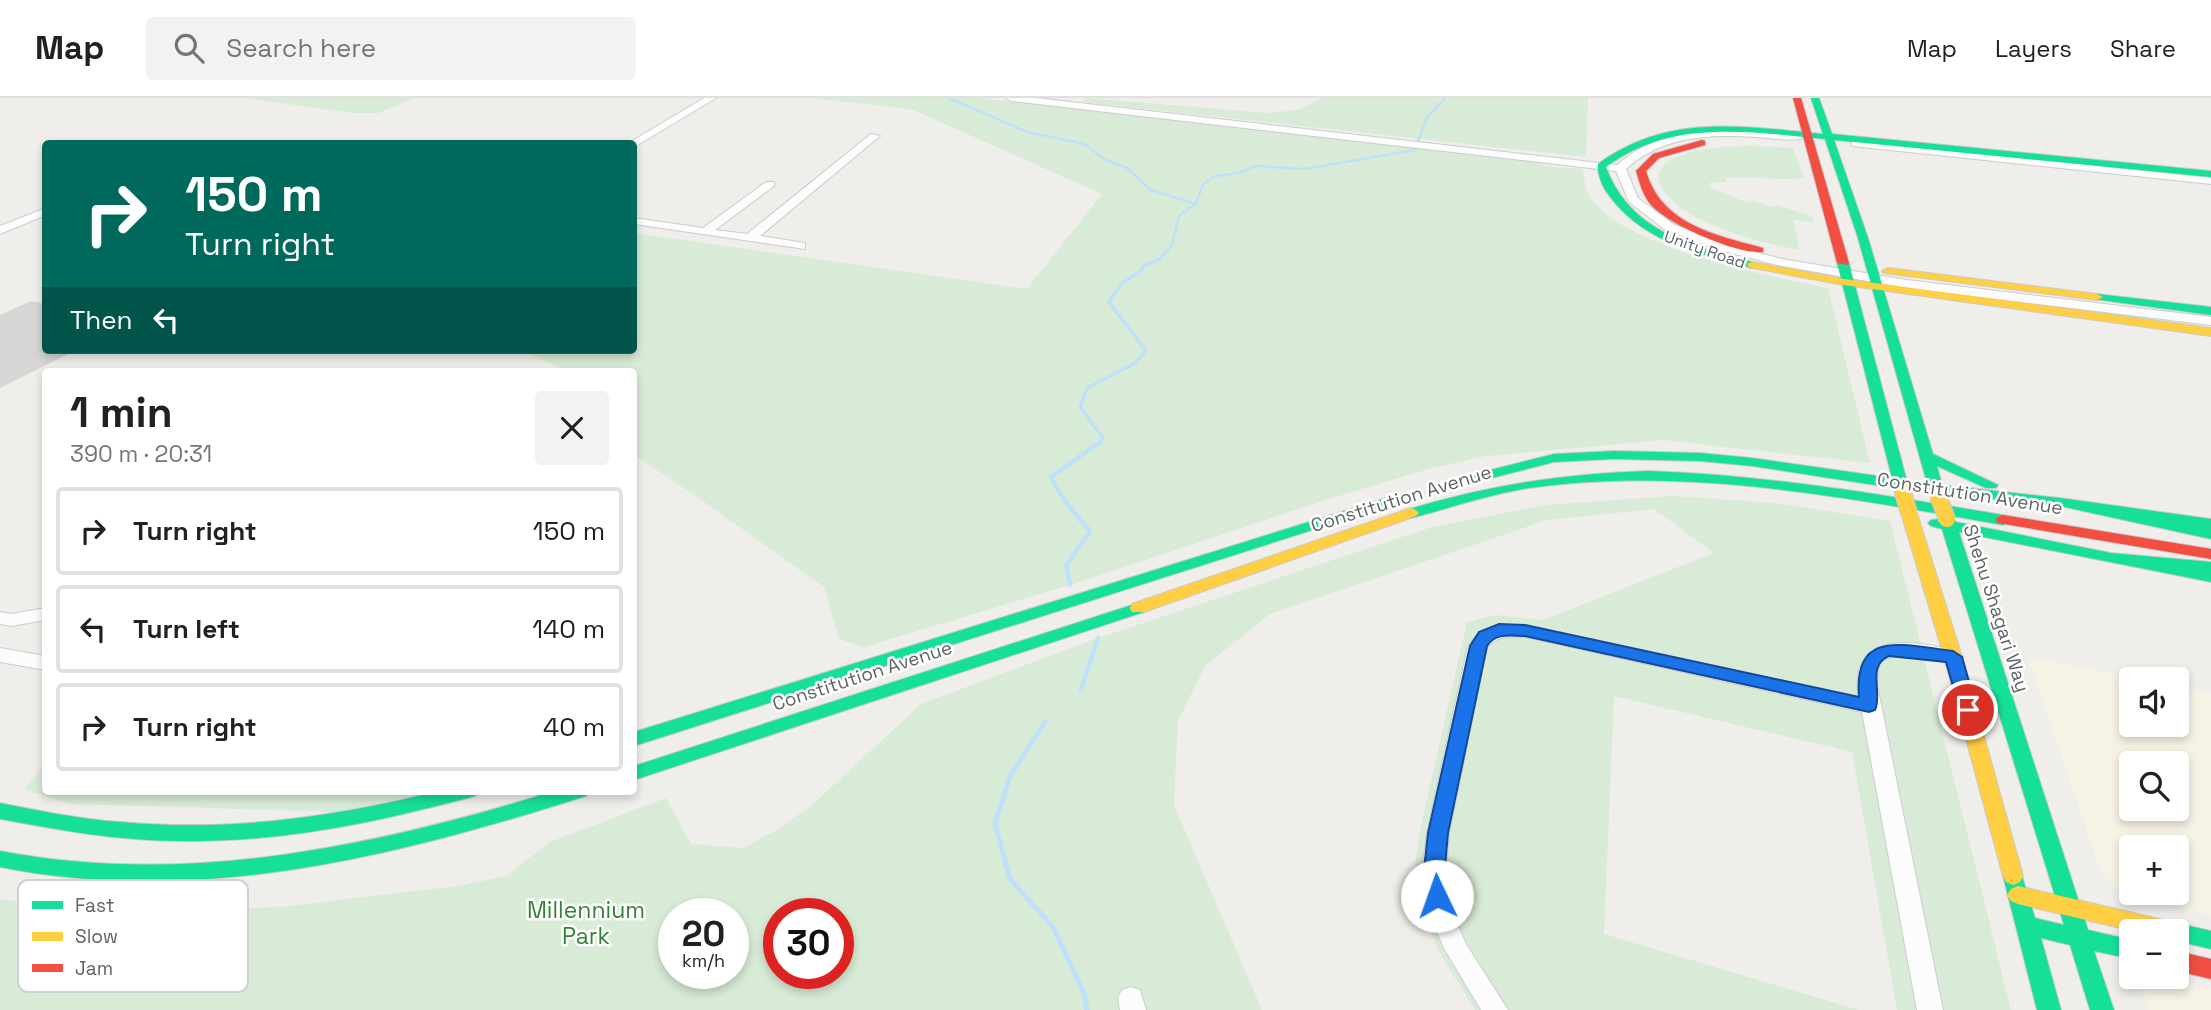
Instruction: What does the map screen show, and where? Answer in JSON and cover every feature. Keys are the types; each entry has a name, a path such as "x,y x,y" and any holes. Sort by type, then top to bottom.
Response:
{"main road":[{"path":"1797,98 1901,486 1953,657 2049,1010"},
{"name":"Shehu Shagari Way","path":"1815,98 1874,278 1925,456 1964,571 2102,1010"},
{"path":"1601,166 1630,143 1676,131 1737,128 1809,139 2211,174"},
{"path":"1641,171 1656,156 1691,144 1809,139"},
{"path":"1830,141 2211,188"},
{"name":"Unity Road","path":"1601,166 1604,185 1618,203 1638,221 1675,240 1752,265 1845,273 2211,332"},
{"name":"Unity Road","path":"1641,171 1642,188 1648,197 1700,231 1845,273"},
{"name":"Unity Road","path":"1874,278 2211,311"},
{"name":"Constitution Avenue","path":"2211,534 2060,502 1937,493 1752,462 1641,456 1554,458 1475,479 1602,464 1724,469 1977,504 2211,543"},
{"path":"1925,456 1973,479 2060,502 2211,524"},
{"name":"Constitution Avenue","path":"637,772 1217,580 1362,529 1442,503 1509,487 1577,479 1721,479 1815,490 2211,554"},
{"name":"Constitution Avenue","path":"1362,529 1411,522 1540,494 1657,486 1774,494 1948,522 2111,558 2211,567"},
{"name":"Constitution Avenue","path":"637,738 1396,499"},
{"path":"1964,571 1980,552 2111,558 2211,577"},
{"path":"0,811 37,821 97,830 220,834 292,828 362,817 452,795"},
{"path":"0,859 72,869 133,872 218,871 289,866 436,836 566,795"},
{"path":"2018,895 2120,919"},
{"path":"2025,925 2119,947"},
{"path":"2189,935 2211,940"},
{"path":"2189,964 2211,969"}],"street":[{"path":"637,141 711,98"},
{"path":"1011,98 1641,171"},
{"path":"1620,168 1644,148 1680,138 1742,134 1809,139"},
{"path":"749,239 875,136"},
{"path":"1830,141 2211,181"},
{"name":"Unity Road","path":"1620,168 1622,185 1636,202 1656,218 1688,235 1758,259 1845,273"},
{"path":"706,232 770,184"},
{"path":"0,230 42,213"},
{"path":"637,221 801,246"},
{"name":"Unity Road","path":"1874,278 2211,321"},
{"path":"0,618 11,620 42,615"},
{"path":"1494,1010 1457,950 1441,914 1433,878 1441,820 1478,646 1485,636 1499,629 1525,631 1869,706"},
{"path":"1930,1010 1867,685 1870,663 1876,654 1888,650 1953,657"},
{"path":"0,655 42,662"}],"shaded area":[{"path":"2028,657 2119,675 2119,737 2189,737 2189,688 2211,693 2211,915 2168,905 2189,905 2189,835 2119,835 2119,890 2102,875"},
{"path":"2189,984 2211,989 2211,1010 2149,1010 2142,989 2189,989"}],"green space":[{"path":"243,98 414,98 379,113 355,113"},
{"path":"810,98 978,98 1542,162 1543,166 1583,169 1589,196 1606,214 1632,230 1664,245 1736,268 1828,288 1870,463 1664,440 1486,456 1432,468 1325,500 1070,585 864,647 839,639 824,587 637,457 637,368 559,368 530,354 637,354 637,233 1027,289 1102,194 911,109"},
{"path":"1087,98 1266,113 1299,110 1322,98 1588,98 1586,157 1083,102"},
{"path":"1751,146 1793,148 1804,178 1726,178 1726,182 1709,183 1709,187 1748,203 1753,201 1772,207 1776,205 1812,216 1813,222 1794,220 1799,250 1747,237 1708,223 1676,204 1662,187 1659,178 1661,169 1682,155 1707,149"},
{"name":"Millennium Park","path":"1673,496 1776,503 1890,521 2011,1010 1897,1010 1852,752 1614,696 1604,934 1859,1010 1475,1010 1438,950 1413,880 1420,830 1467,622 1495,615 1543,620 1714,553 1654,509 1547,520 1270,614 1205,666 1178,721 1174,805 1262,1010 0,1010 0,899 18,901 18,992 248,992 248,908 458,886 506,876 550,842 666,798 691,844 743,848 777,830 812,805 921,704 1098,638 1429,528 1545,505"},
{"path":"42,768 42,795 24,789"},
{"path":"43,795 416,795 341,812 72,804"}],"building":[{"path":"31,301 42,303 42,354 68,354 0,388 0,315"}],"waterway":[{"path":"949,98 1027,132 1084,144 1106,160 1127,168 1151,190 1196,204"},
{"path":"1196,204 1203,184 1215,176 1239,173 1255,166 1305,169 1415,150 1426,119 1445,98"},
{"path":"1168,250 1172,245 1179,216 1196,204"},
{"path":"1099,444 1103,438 1080,407 1087,388 1135,363 1146,351 1109,302 1120,285 1142,270 1143,266 1160,259 1169,248"},
{"path":"1070,585 1066,565 1090,531 1063,499 1051,477 1100,442"},
{"path":"1081,690 1098,638"},
{"path":"1045,722 1010,776 995,824 1010,879 1053,927 1084,993 1087,1010"}],"traffic: fast":[{"path":"1815,98 1863,238 1938,496"},
{"path":"1752,265 1684,245 1640,222 1622,207 1609,188 1601,166 1632,146 1665,134 1737,128 2211,174"},
{"path":"1843,263 1902,489"},
{"path":"2097,297 2211,311"},
{"path":"1480,477 1554,458 1614,455 1700,457 1752,462 1900,484"},
{"path":"1925,456 1991,485"},
{"path":"1411,513 1529,484 1588,477 1648,475 1767,483 2003,520"},
{"path":"1922,487 2060,502 2211,534"},
{"path":"637,738 1386,502"},
{"path":"2060,502 2211,524"},
{"path":"1947,519 2102,1010"},
{"path":"1936,523 2111,558 2211,567"},
{"path":"2111,558 2211,577"},
{"path":"637,772 1138,608"},
{"path":"0,811 62,823 121,830 178,834 235,833 349,819 453,795"},
{"path":"0,859 47,867 127,872 244,868 356,852 467,825 566,795"},
{"path":"2013,876 2049,1010"},
{"path":"2025,925 2119,947"},
{"path":"2189,935 2211,940"}],"traffic: slow":[{"path":"1752,265 1844,282 2211,332"},
{"path":"1888,271 2097,297"},
{"path":"1902,489 1909,513"},
{"path":"1938,496 1947,519"},
{"path":"1138,608 1411,513"},
{"path":"1909,513 1953,657 2013,876"},
{"path":"2018,895 2121,919"}],"traffic: jam":[{"path":"1797,98 1843,263"},
{"path":"1702,143 1656,156 1641,171 1646,189 1656,204 1686,226 1759,250"},
{"path":"2003,520 2211,554"},
{"path":"2189,964 2211,969"}],"route":[{"path":"1437,896 1433,878 1438,833 1478,646 1485,636 1499,629 1525,631 1869,706 1867,685 1870,663 1876,654 1888,650 1953,657 1968,710"}]}
